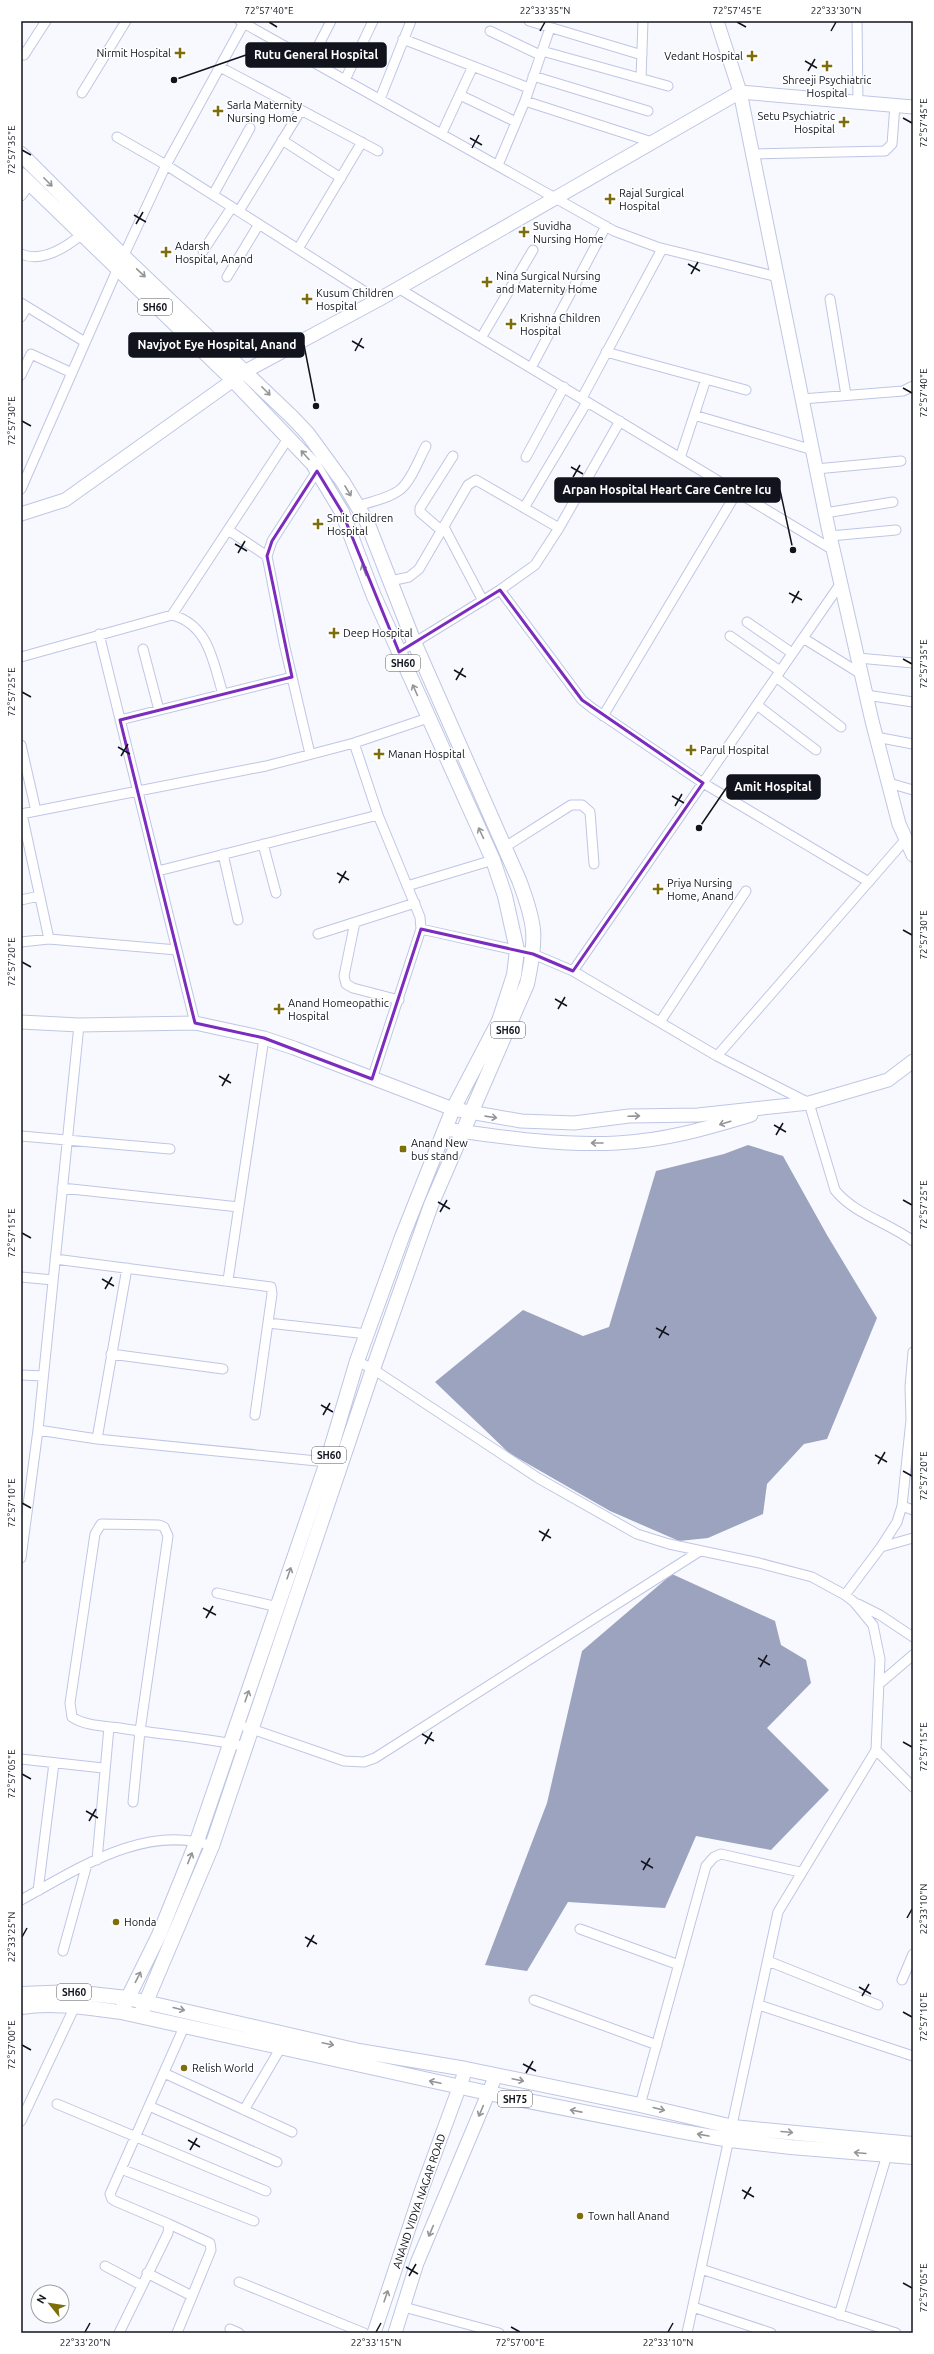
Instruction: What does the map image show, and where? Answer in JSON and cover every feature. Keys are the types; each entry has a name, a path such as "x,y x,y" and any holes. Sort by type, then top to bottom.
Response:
{"main road":[{"name":"SH60","path":"21,154 123,256 246,371 308,434 343,482 367,522 414,642 505,847 531,912 534,932 533,954 524,991 431,1205 373,1369 247,1747 212,1846 140,2016"},
{"name":"SH60","path":"21,2007 48,2005 76,2006 121,2012 159,1935 197,1841 238,1724 327,1462 357,1361 402,1237 453,1109 499,1021 514,975 517,950 506,896 493,860 398,652 373,594 342,512 317,471 289,437 233,380 116,270 25,180"},
{"name":"SH60","path":"21,1994 73,1992 128,1998"},
{"name":"SH75","path":"128,1998 344,2047 466,2069 640,2105 731,2134 913,2144"},
{"name":"SH75","path":"121,2012 280,2049 488,2093 731,2134 887,2155 913,2156"}],"street":[{"path":"24,56 46,21"},
{"path":"82,93 126,21"},
{"path":"311,60 331,21"},
{"path":"345,80 372,21"},
{"path":"380,99 411,21"},
{"path":"529,21 642,55"},
{"path":"641,78 643,21"},
{"path":"717,21 740,92 825,514 866,695 899,824 913,855"},
{"path":"857,21 858,102"},
{"path":"21,490 116,270 166,165 243,22 606,226 662,249 778,277"},
{"path":"498,165 525,101 550,28"},
{"path":"490,31 541,53 668,86"},
{"path":"404,39 529,88"},
{"path":"442,134 474,66"},
{"path":"220,67 378,151"},
{"path":"533,76 648,111"},
{"path":"21,514 65,500 246,371 378,300 740,92 913,107"},
{"path":"460,95 516,122"},
{"path":"525,101 652,142"},
{"path":"753,154 885,151 892,144 895,105"},
{"path":"203,251 235,209 301,110"},
{"path":"213,195 250,128"},
{"path":"117,137 166,165 378,300"},
{"path":"282,140 341,178"},
{"path":"298,249 362,142"},
{"path":"21,196 25,180"},
{"path":"227,277 259,224"},
{"path":"531,368 606,226"},
{"path":"21,254 32,257 54,253 81,235"},
{"path":"524,508 585,400 606,352 662,249"},
{"path":"481,338 533,250"},
{"path":"398,288 833,550"},
{"path":"830,299 846,395"},
{"path":"21,317 24,305 85,342"},
{"path":"606,352 746,390"},
{"path":"21,375 31,354 72,372"},
{"path":"680,458 706,379"},
{"path":"802,399 903,391 913,386"},
{"path":"526,456 564,388"},
{"path":"694,415 813,450"},
{"path":"398,652 483,601 535,565 559,528 620,421"},
{"path":"172,615 289,437"},
{"path":"358,506 394,494 401,489 426,446"},
{"path":"453,456 420,508 420,512 443,529 483,601"},
{"path":"816,469 901,461"},
{"path":"310,754 267,556 272,541 317,471"},
{"path":"390,581 409,577 419,569 468,486 476,480 559,528"},
{"path":"603,716 737,492"},
{"path":"825,514 893,502"},
{"path":"228,530 267,556"},
{"path":"830,536 896,530"},
{"path":"573,971 841,583"},
{"path":"500,590 582,700 603,716 703,783 869,882"},
{"path":"21,656 172,615 190,623 206,640 223,694"},
{"path":"747,622 792,653"},
{"path":"99,634 196,1023"},
{"path":"730,636 841,727"},
{"path":"803,638 862,674"},
{"path":"143,649 159,710"},
{"path":"858,658 913,663"},
{"path":"120,720 292,676"},
{"path":"866,695 913,702"},
{"path":"757,705 816,750"},
{"path":"49,939 21,814 266,766 354,743 428,718"},
{"path":"876,737 913,744"},
{"path":"354,743 378,815 415,903 420,917 421,929 372,1079"},
{"path":"21,745 36,811"},
{"path":"889,784 913,790"},
{"path":"505,847 571,805 582,805 590,812 594,864"},
{"path":"158,871 378,815"},
{"path":"717,1056 906,839"},
{"path":"263,844 276,893"},
{"path":"224,854 238,920"},
{"path":"408,886 493,860"},
{"path":"660,1022 746,891"},
{"path":"21,900 39,896"},
{"path":"318,934 415,903"},
{"path":"354,922 344,976 346,984 353,988 399,1000"},
{"path":"421,929 533,954 573,971 717,1056 809,1103 835,1190 843,1200 852,1206 901,1232 913,1241"},
{"path":"21,942 49,939 177,950"},
{"path":"21,1022 79,1025 196,1023 264,1038 329,1061 372,1079 453,1109 471,1114 521,1121 574,1123 629,1116 698,1115 809,1103 888,1080 913,1061"},
{"path":"21,1558 24,1519 38,1430 79,1025"},
{"path":"228,1280 264,1038"},
{"path":"445,1129 495,1138 569,1143 619,1143 698,1131 776,1107"},
{"path":"21,1136 170,1149"},
{"path":"62,1188 239,1207"},
{"path":"55,1260 228,1280 270,1287 272,1294 255,1415"},
{"path":"97,1439 127,1268"},
{"path":"21,1277 53,1280"},
{"path":"268,1323 367,1334"},
{"path":"845,1595 881,1547 897,1522 902,1506 910,1452 910,1387 913,1352"},
{"path":"112,1354 223,1369"},
{"path":"357,1361 373,1369 538,1478 608,1519 637,1534 700,1551 759,1563 812,1577 845,1595 854,1602 880,1615 913,1637"},
{"path":"21,1375 43,1376"},
{"path":"38,1430 97,1439 327,1462"},
{"path":"902,1506 913,1510"},
{"path":"133,1802 140,1731 168,1536 164,1527 159,1525 108,1522 101,1524 95,1534 70,1711 72,1717 78,1721 109,1727 140,1731 231,1743 247,1747"},
{"path":"881,1547 913,1538"},
{"path":"238,1724 344,1761 364,1762 375,1758 700,1551"},
{"path":"217,1593 278,1607"},
{"path":"687,2333 778,1912 800,1872 876,1750 880,1659 873,1625 854,1602"},
{"path":"880,1684 913,1655"},
{"path":"97,1860 103,1768 109,1727"},
{"path":"876,1750 911,1782"},
{"path":"21,1760 103,1768"},
{"path":"38,1891 54,1763"},
{"path":"21,1900 87,1864 157,1839 197,1841 212,1846"},
{"path":"640,2105 706,1866 714,1857 721,1854 800,1872"},
{"path":"63,1951 87,1864"},
{"path":"580,1929 679,1964"},
{"path":"902,1980 913,1954"},
{"path":"768,1961 878,2005"},
{"path":"534,2000 657,2045"},
{"path":"759,2005 913,2056"},
{"path":"21,2121 76,2006"},
{"path":"177,2333 211,2250 210,2243 112,2199 110,2194 184,2027"},
{"path":"244,2110 280,2049"},
{"name":"ANAND VIDYA NAGAR ROAD","path":"374,2333 466,2069"},
{"path":"164,2073 292,2132"},
{"name":"ANAND VIDYA NAGAR ROAD","path":"395,2333 417,2263 496,2075"},
{"path":"57,2104 266,2191"},
{"path":"149,2106 277,2162"},
{"path":"839,2315 887,2155"},
{"path":"121,2169 254,2221"},
{"path":"119,2333 141,2285 168,2233 169,2224"},
{"path":"105,2266 141,2285"},
{"path":"701,2269 896,2333"},
{"path":"147,2273 192,2296"},
{"path":"240,2282 364,2333"},
{"path":"404,2307 481,2331 499,2333"},
{"path":"693,2308 771,2333"},
{"path":"230,2330 239,2333"}],"highlighted area":[{"path":"317,471 342,512 399,652 500,590 582,700 703,783 573,971 533,954 421,929 372,1079 264,1038 195,1023 120,720 292,677 267,556 272,541"}],"water":[{"path":"748,1145 783,1156 827,1235 877,1318 827,1439 804,1444 767,1484 763,1514 708,1538 679,1541 610,1511 509,1453 435,1382 523,1310 583,1336 609,1327 656,1171 724,1154"},
{"path":"672,1574 775,1621 781,1645 806,1660 811,1683 767,1728 829,1790 771,1850 696,1836 665,1908 568,1902 527,1971 485,1965 547,1803 582,1651"}],"place":[{"name":"Nirmit Hospital","path":"180,53"},
{"name":"Vedant Hospital","path":"752,56"},
{"name":"Shreeji Psychiatric Hospital","path":"827,66"},
{"name":"Rutu General Hospital","path":"174,80"},
{"name":"Sarla Maternity Nursing Home","path":"218,111"},
{"name":"Setu Psychiatric Hospital","path":"844,122"},
{"name":"Rajal Surgical Hospital","path":"610,199"},
{"name":"Suvidha Nursing Home","path":"524,232"},
{"name":"Adarsh Hospital, Anand","path":"166,252"},
{"name":"Nina Surgical Nursing and Maternity Home","path":"487,282"},
{"name":"Kusum Children Hospital","path":"307,299"},
{"name":"Krishna Children Hospital","path":"511,324"},
{"name":"Navjyot Eye Hospital, Anand","path":"316,406"},
{"name":"Smit Children Hospital","path":"318,524"},
{"name":"Arpan Hospital Heart Care Centre Icu","path":"793,550"},
{"name":"Deep Hospital","path":"334,633"},
{"name":"Parul Hospital","path":"691,750"},
{"name":"Manan Hospital","path":"379,754"},
{"name":"Amit Hospital","path":"699,828"},
{"name":"Priya Nursing Home, Anand","path":"658,889"},
{"name":"Anand Homeopathic Hospital","path":"279,1009"},
{"name":"Anand New bus stand","path":"403,1149"},
{"name":"Honda","path":"116,1922"},
{"name":"Relish World","path":"184,2068"},
{"name":"Town hall Anand","path":"580,2216"}]}
